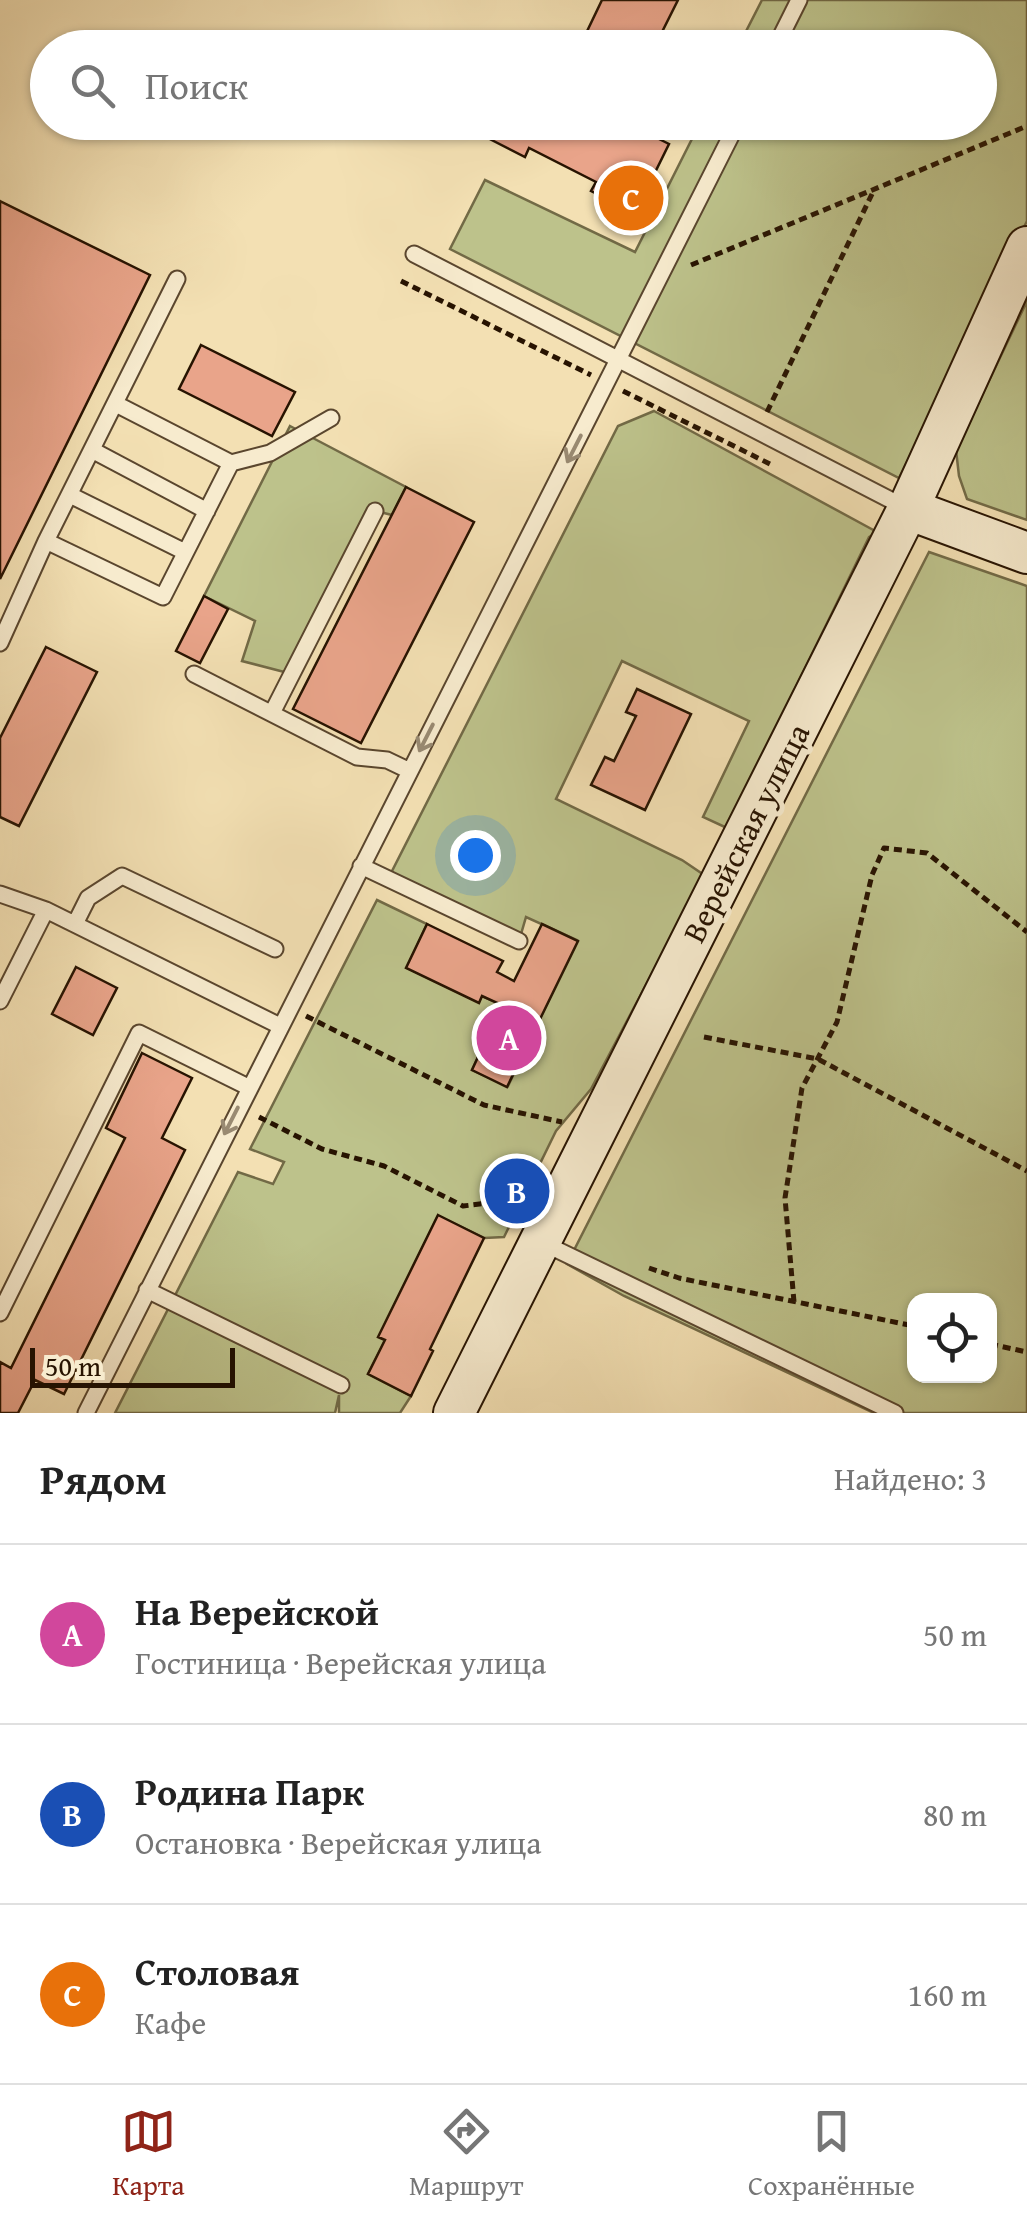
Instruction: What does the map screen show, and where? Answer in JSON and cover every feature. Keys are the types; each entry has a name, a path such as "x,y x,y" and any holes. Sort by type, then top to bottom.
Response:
{"street":[{"name":"Верейская улица","path":"454,1413 908,510 1027,247"},
{"path":"908,510 1027,552"}],"lane":[{"path":"784,30 799,0"},
{"path":"86,1413 729,140"},
{"path":"414,254 908,510"},
{"path":"0,642 177,279"},
{"path":"116,404 231,463 270,452 331,418"},
{"path":"92,450 207,510"},
{"path":"46,541 163,597 231,463"},
{"path":"70,495 185,552"},
{"path":"272,713 375,511"},
{"path":"194,674 357,757 387,760 410,771"},
{"path":"362,866 518,941"},
{"path":"75,924 88,898 122,876 275,949"},
{"path":"0,894 46,910 280,1026"},
{"path":"0,1002 46,910"},
{"path":"0,1312 139,1033 248,1088"},
{"path":"542,1242 895,1413"},
{"path":"147,1290 341,1385"}],"path":[{"path":"997,138 1027,126"},
{"path":"660,278 993,140"},
{"path":"758,433 874,189"},
{"path":"400,281 777,468"},
{"path":"794,1302 785,1198 802,1088 837,1022 872,875 884,848 927,853 1027,932"},
{"path":"289,1008 484,1105 565,1123"},
{"path":"704,1037 818,1059 1027,1172"},
{"path":"239,1106 322,1149 384,1166 462,1206 523,1199"},
{"path":"646,1268 907,1325"},
{"path":"997,1346 1027,1352"}],"green space":[{"path":"762,0 1027,0 1027,221 899,478 450,249 485,180 635,252 691,140 997,140 997,30 747,30"},
{"path":"1027,301 1027,520 967,499 956,450"},
{"path":"654,411 877,532 869,537 727,828 703,817 749,721 622,661 556,799 682,860 704,875 591,1089 556,1131 504,1237 484,1238 438,1216 379,1337 385,1340 368,1374 411,1396 400,1413 339,1413 339,1395 335,1413 115,1413 238,1172 273,1184 284,1162 250,1149 377,900 427,924 407,968 478,1002 482,996 502,1005 472,1070 508,1086 577,940 526,917 519,941 388,879 618,426"},
{"path":"290,426 406,487 392,515 376,511 292,674 242,661 255,621 204,596"},
{"path":"929,552 1027,586 1027,1413 874,1413 624,1296 567,1264"}],"building":[{"path":"602,0 678,0 663,30 588,30"},
{"path":"492,140 661,140 669,144 635,213 591,191 596,182 529,148 525,157"},
{"path":"0,201 150,275 0,579"},
{"path":"201,345 295,392 272,436 179,389"},
{"path":"406,487 474,522 361,743 293,709"},
{"path":"204,596 228,609 200,663 176,651"},
{"path":"46,647 97,672 19,826 0,817 0,738"},
{"path":"637,689 691,714 645,810 591,785 605,757 614,761 636,716 626,712"},
{"path":"427,924 503,961 497,972 514,981 542,924 578,941 507,1087 472,1070 502,1005 482,996 479,1003 406,968"},
{"path":"76,967 117,988 93,1035 52,1014"},
{"path":"142,1053 192,1078 162,1138 185,1150 64,1394 35,1380 18,1413 0,1413 0,1362 11,1368 125,1138 106,1128"},
{"path":"438,1215 484,1238 411,1396 368,1374 385,1340 378,1337"}],"place":[{"name":"Столовая","path":"631,198"},
{"name":"На Верейской","path":"509,1038"},
{"name":"Родина Парк","path":"517,1191"}]}
